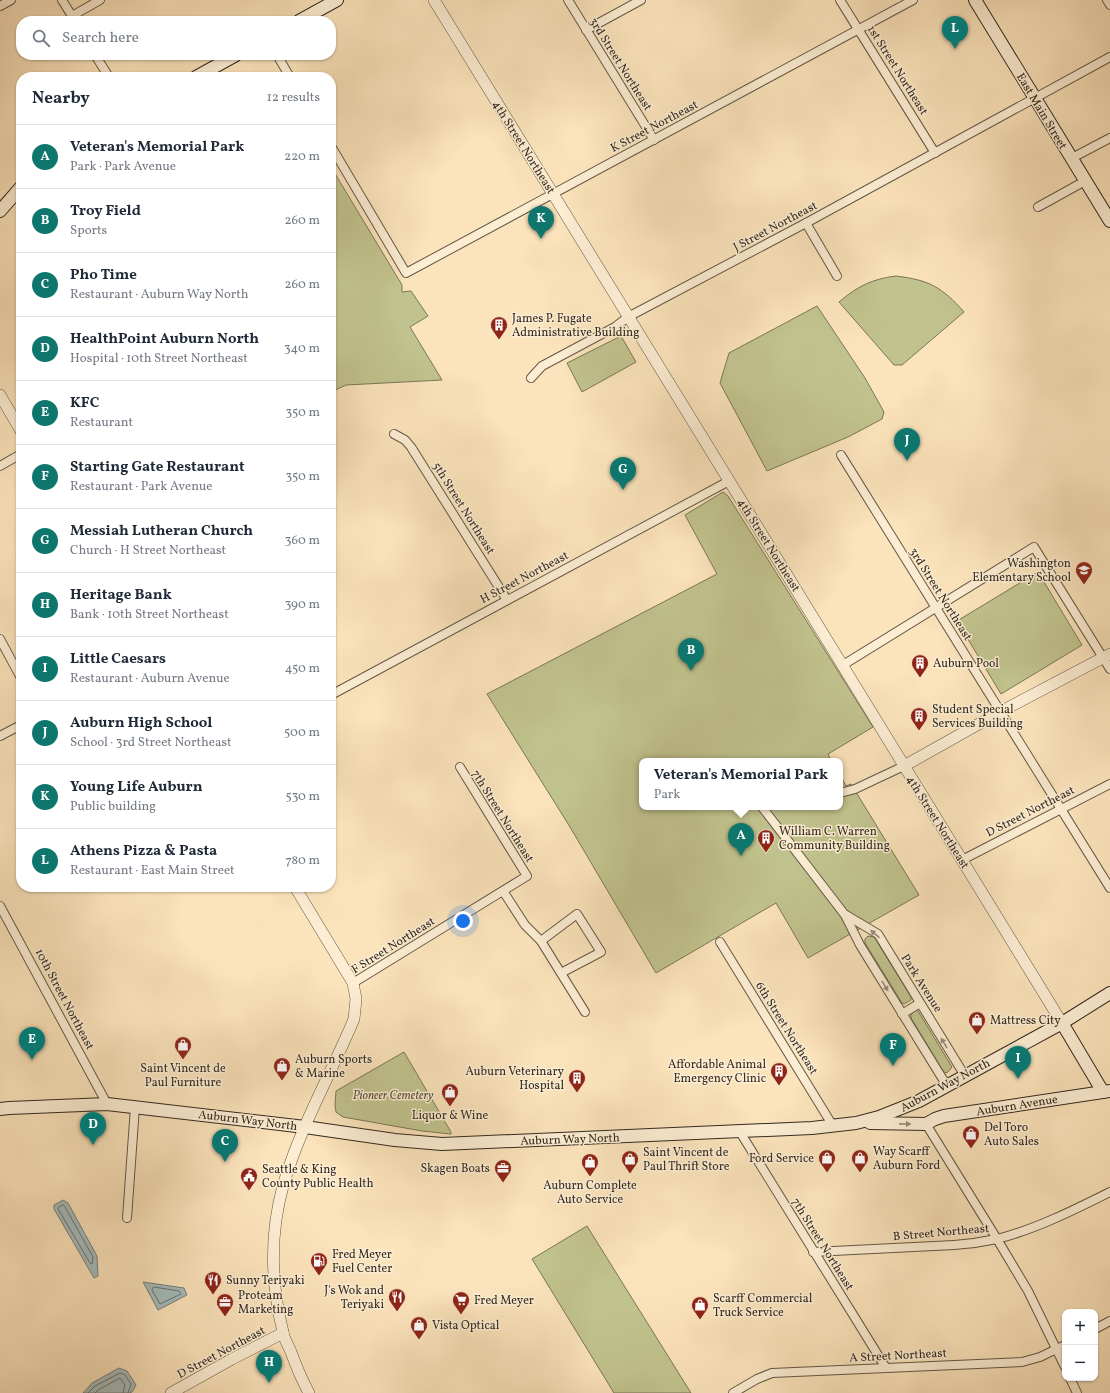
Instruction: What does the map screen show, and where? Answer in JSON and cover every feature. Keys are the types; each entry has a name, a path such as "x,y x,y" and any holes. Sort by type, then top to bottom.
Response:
{"main road":[{"path":"308,16 337,0"},
{"name":"East Main Street","path":"975,0 1110,221"},
{"path":"205,72 227,60"},
{"path":"0,211 16,193"},
{"name":"Auburn Way North","path":"0,1109 107,1104 305,1127 403,1141 455,1144 740,1132 833,1126 856,1123 900,1110 919,1101 1062,1022 1110,993"},
{"name":"4th Street Northeast","path":"1062,1022 1106,1091"},
{"name":"Auburn Avenue","path":"926,1124 934,1119 944,1116 1106,1091"},
{"path":"856,1123 926,1124"}],"street":[{"path":"0,6 11,0"},
{"path":"62,0 72,16"},
{"path":"76,16 100,0"},
{"name":"4th Street Northeast","path":"434,0 1062,1022"},
{"name":"3rd Street Northeast","path":"568,0 654,140"},
{"path":"586,30 641,0"},
{"name":"1st Street Northeast","path":"840,0 935,152"},
{"name":"K Street Northeast","path":"336,154 406,273 913,0"},
{"path":"1107,0 1110,5"},
{"name":"J Street Northeast","path":"531,378 534,372 542,366 615,327 628,317 806,223 1110,57"},
{"path":"99,60 106,72"},
{"path":"280,60 287,72"},
{"path":"1072,158 1110,138"},
{"path":"1038,207 1086,181"},
{"path":"806,223 837,276"},
{"path":"0,395 16,422"},
{"name":"5th Street Northeast","path":"394,434 405,440 411,447 507,600"},
{"name":"3rd Street Northeast","path":"841,455 1110,888"},
{"path":"0,466 16,457"},
{"name":"H Street Northeast","path":"336,692 729,481"},
{"path":"843,665 1034,547 1106,656 1110,669"},
{"path":"0,640 16,669"},
{"path":"843,792 855,789 904,766 1000,712 1106,656"},
{"path":"0,736 16,727"},
{"name":"7th Street Northeast","path":"460,767 527,876"},
{"name":"D Street Northeast","path":"962,860 1062,810 1110,784"},
{"name":"Park Avenue","path":"764,810 845,915 860,945 947,1086"},
{"name":"F Street Northeast","path":"354,983 527,876"},
{"path":"503,891 524,924 541,941 585,1012"},
{"path":"298,892 354,983 356,999 354,1019 305,1127 283,1185 275,1222 274,1278 277,1305 283,1333 302,1380 309,1393"},
{"name":"10th Street Northeast","path":"0,906 107,1104"},
{"path":"541,941 577,914 601,952 562,973"},
{"name":"Park Avenue","path":"845,915 878,934 965,1076"},
{"name":"6th Street Northeast","path":"720,942 833,1126"},
{"path":"902,1014 920,1003"},
{"path":"127,1218 135,1107"},
{"path":"926,1124 1028,1291 1062,1360"},
{"name":"7th Street Northeast","path":"740,1132 886,1368"},
{"name":"B Street Northeast","path":"813,1252 954,1245 997,1239 1054,1219 1110,1192"},
{"path":"1098,1327 1110,1321"},
{"name":"D Street Northeast","path":"172,1393 232,1359 283,1333"},
{"name":"A Street Northeast","path":"733,1393 757,1379 772,1373 1022,1362 1040,1357 1062,1346"},
{"path":"1071,1381 1077,1393"}],"green space":[{"path":"336,175 402,285 402,292 411,291 428,316 410,327 442,380 346,385 336,390"},
{"path":"896,276 917,280 934,286 949,296 964,312 902,365 894,365 839,302 872,281"},
{"path":"817,306 865,378 884,412 882,419 848,437 767,471 720,383 729,353"},
{"path":"621,336 636,362 582,392 567,363"},
{"path":"723,492 728,496 873,727 828,754 830,758 639,758 639,810 843,810 843,780 846,786 851,784 919,895 808,958 776,903 656,973 570,827 487,694 717,574 685,515"},
{"path":"1038,572 1082,645 1001,694 957,621"},
{"path":"868,936 874,937 911,997 911,1000 904,1004 902,1003 865,943 865,939"},
{"path":"916,1010 952,1067 946,1073 943,1071 911,1018 911,1013"},
{"name":"Pioneer Cemetery","path":"404,1052 451,1134 422,1131 343,1117 336,1112 336,1091"},
{"path":"587,1226 691,1393 614,1393 532,1259"}],"water":[{"path":"63,1200 68,1203 97,1256 98,1276 94,1278 54,1209 54,1205"},
{"path":"143,1282 184,1288 187,1295 158,1310"},
{"path":"119,1368 127,1371 136,1385 132,1392 83,1393 92,1383"}],"place":[{"name":"Athens Pizza & Pasta","path":"955,49"},
{"name":"Young Life Auburn","path":"541,239"},
{"name":"James P. Fugate Administrative Building","path":"499,340"},
{"name":"Auburn High School","path":"907,461"},
{"name":"Messiah Lutheran Church","path":"623,490"},
{"name":"Washington Elementary School","path":"1084,585"},
{"name":"Troy Field","path":"691,671"},
{"name":"Auburn Pool","path":"920,678"},
{"name":"Student Special Services Building","path":"919,731"},
{"name":"William C. Warren Community Building","path":"766,853"},
{"name":"Veteran's Memorial Park","path":"741,856"},
{"name":"Mattress City","path":"977,1035"},
{"name":"KFC","path":"32,1060"},
{"name":"Saint Vincent de Paul Furniture","path":"183,1060"},
{"name":"Starting Gate Restaurant","path":"893,1066"},
{"name":"Little Caesars","path":"1018,1079"},
{"name":"Auburn Sports & Marine","path":"282,1081"},
{"name":"Affordable Animal Emergency Clinic","path":"779,1086"},
{"name":"Auburn Veterinary Hospital","path":"577,1093"},
{"name":"Liquor & Wine","path":"450,1107"},
{"name":"HealthPoint Auburn North","path":"93,1145"},
{"name":"Del Toro Auto Sales","path":"971,1149"},
{"name":"Pho Time","path":"225,1162"},
{"name":"Ford Service","path":"827,1173"},
{"name":"Way Scarff Auburn Ford","path":"860,1173"},
{"name":"Saint Vincent de Paul Thrift Store","path":"630,1174"},
{"name":"Auburn Complete Auto Service","path":"590,1177"},
{"name":"Skagen Boats","path":"503,1183"},
{"name":"Seattle & King County Public Health","path":"249,1191"},
{"name":"Fred Meyer Fuel Center","path":"319,1276"},
{"name":"Sunny Teriyaki","path":"213,1295"},
{"name":"J's Wok and Teriyaki","path":"397,1312"},
{"name":"Fred Meyer","path":"461,1315"},
{"name":"Proteam Marketing","path":"225,1317"},
{"name":"Scarff Commercial Truck Service","path":"700,1320"},
{"name":"Vista Optical","path":"419,1340"},
{"name":"Heritage Bank","path":"269,1383"}]}
